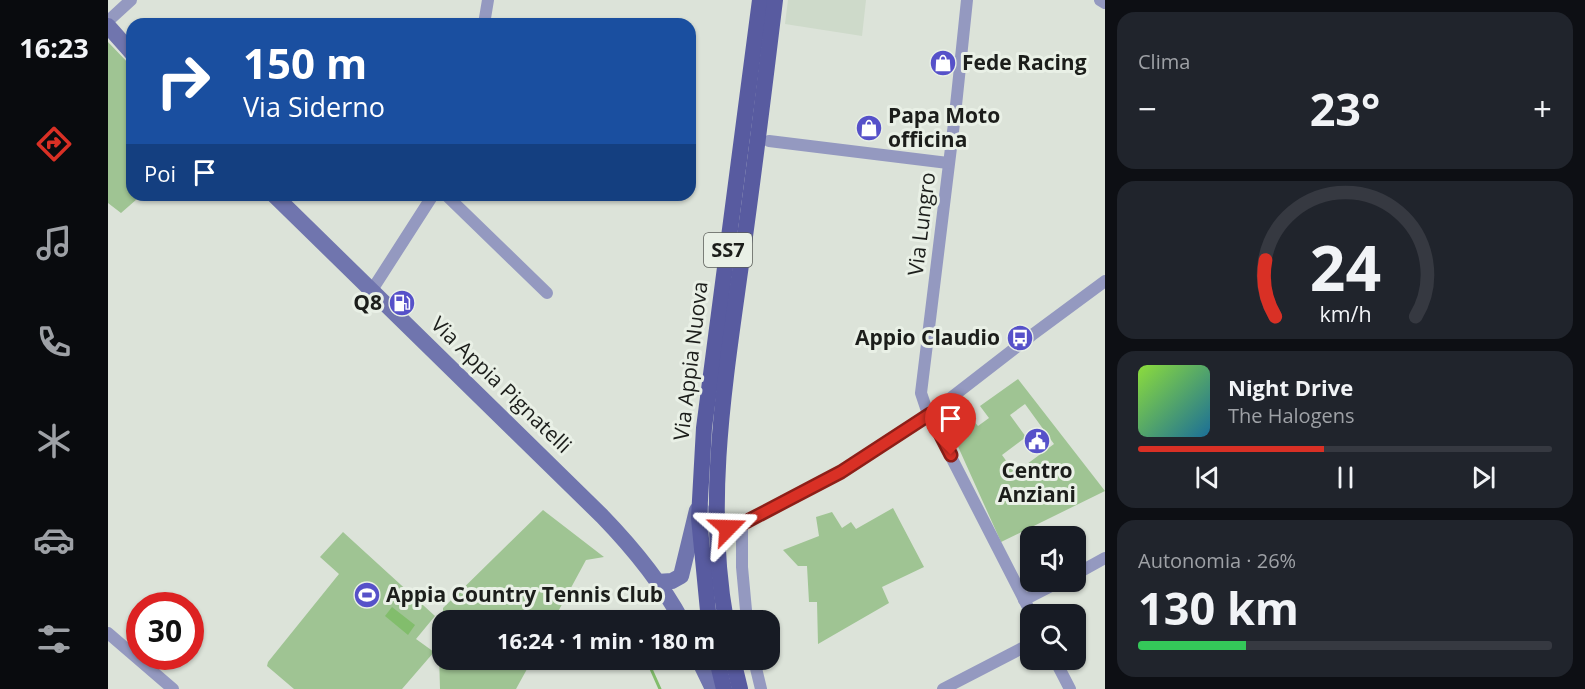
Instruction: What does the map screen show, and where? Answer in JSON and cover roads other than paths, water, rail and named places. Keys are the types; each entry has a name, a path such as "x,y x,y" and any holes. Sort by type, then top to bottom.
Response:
{"main road":[{"name":"Via Appia Nuova","path":"708,610 699,518 706,415 760,0"},
{"name":"Via Appia Nuova","path":"725,610 721,582 717,484 723,402 775,0"},
{"path":"108,26 126,46"},
{"name":"Via Appia Pignatelli","path":"280,201 616,530 657,582 675,610"},
{"path":"657,582 675,580 683,573 700,501"},
{"path":"704,670 713,689"},
{"path":"719,670 724,689"},
{"path":"735,670 740,689"}],"street":[{"path":"108,21 131,0"},
{"path":"485,18 488,0"},
{"name":"Via Lungro","path":"967,0 921,388 922,398 1026,604"},
{"path":"1100,0 1105,3"},
{"path":"769,141 948,163"},
{"path":"372,290 429,201"},
{"path":"452,201 547,293"},
{"path":"700,501 707,518 718,526 733,528 841,472 930,414 1105,281"},
{"path":"742,524 742,567 746,610"},
{"path":"1086,568 1105,558"},
{"path":"1024,600 1040,592"},
{"path":"108,633 173,689"},
{"path":"943,689 1020,649"},
{"path":"756,670 761,689"},
{"path":"1060,670 1070,689"}],"waterway":[{"path":"651,670 660,689"}],"place":[{"name":"Fede Racing","path":"943,63"},
{"name":"Papa Moto officina","path":"869,128"},
{"name":"Q8","path":"402,303"},
{"name":"Appio Claudio","path":"1020,338"},
{"name":"Centro Anziani","path":"1037,441"},
{"name":"Appia Country Tennis Club","path":"367,595"}]}
